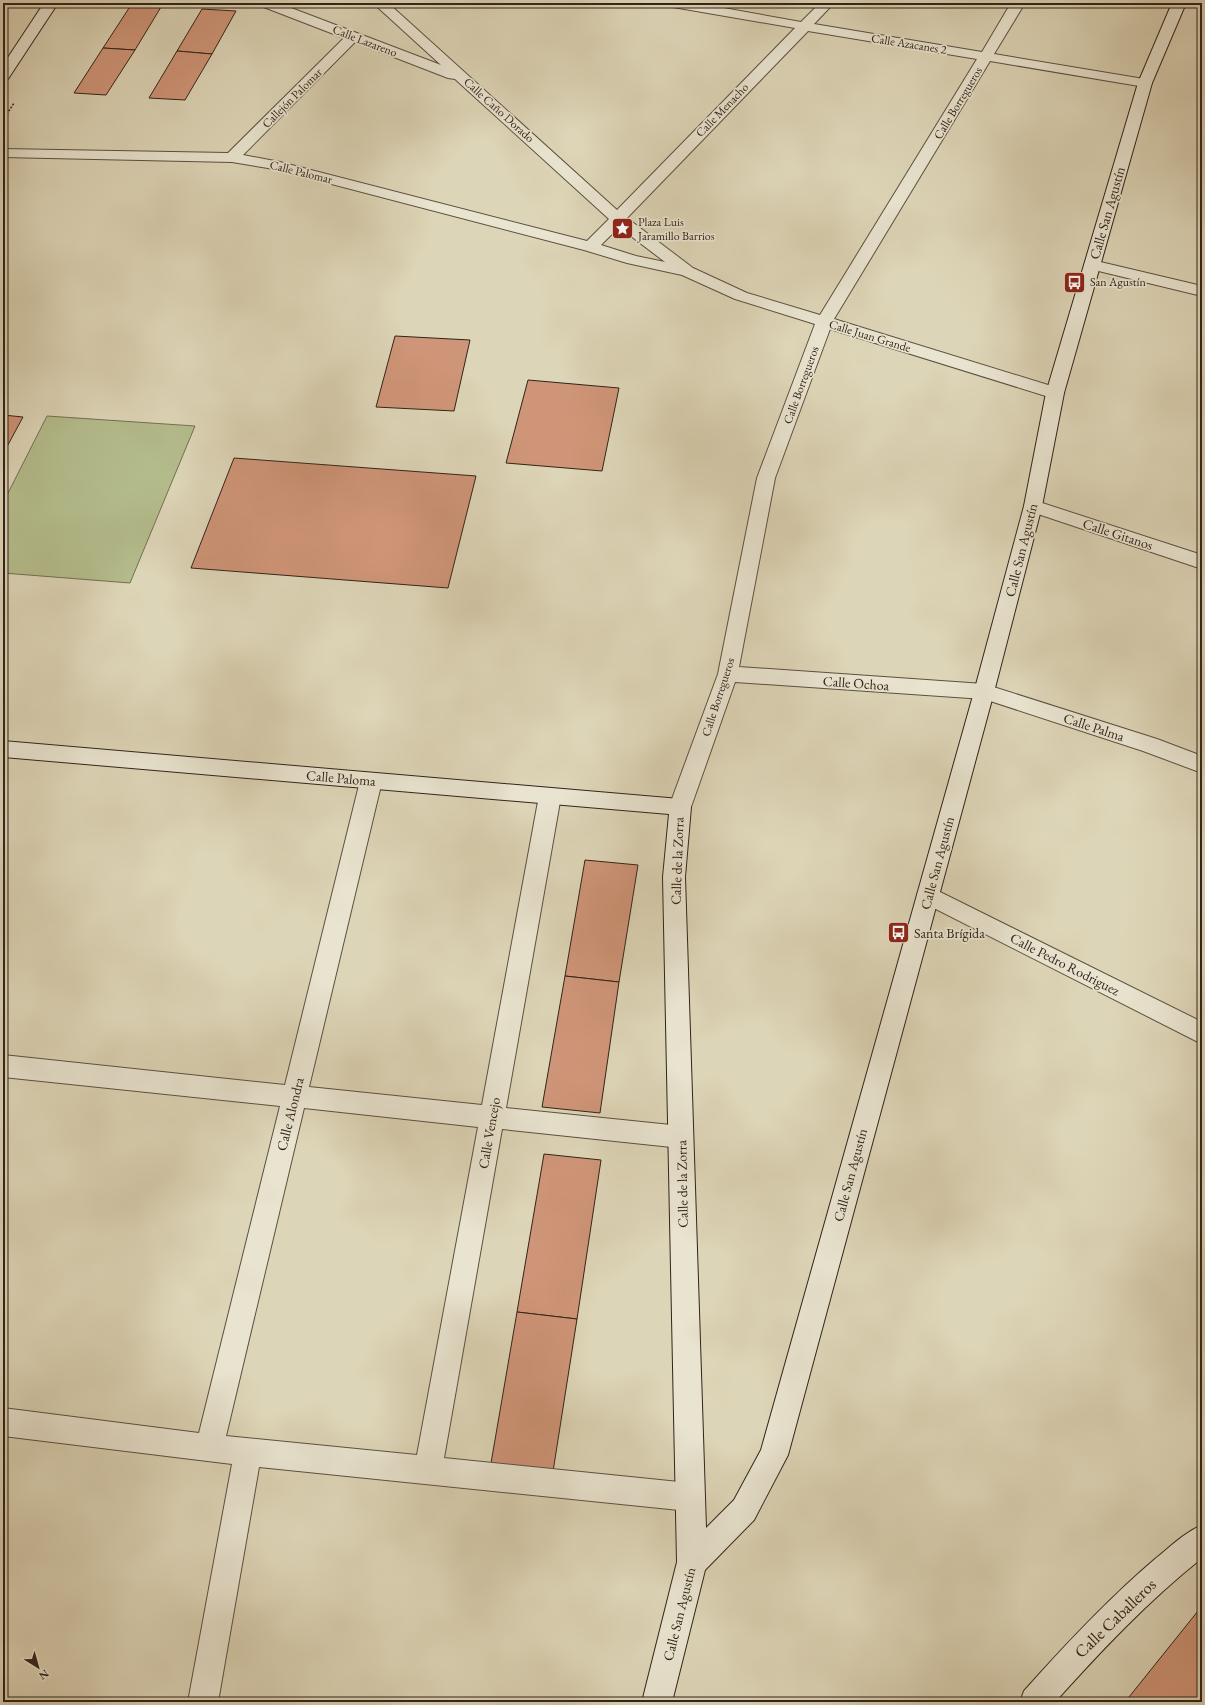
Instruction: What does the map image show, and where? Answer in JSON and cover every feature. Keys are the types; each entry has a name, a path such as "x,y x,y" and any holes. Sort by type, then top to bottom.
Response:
{"street":[{"path":"3,76 51,3"},
{"name":"Calle Lazareno","path":"266,3 464,79"},
{"name":"Calle Caño Dorado","path":"380,3 618,218"},
{"name":"Calle Azacanes 2","path":"673,3 1144,83"},
{"name":"Calle Menacho","path":"618,218 827,3"},
{"name":"Calle Borregueros","path":"680,807 728,674 766,478 824,322 1018,3"},
{"name":"Calle San Agustín","path":"657,1702 692,1562 744,1510 774,1455 984,692 1033,506 1055,393 1144,83 1179,3"},
{"name":"Callejón Palomar","path":"232,158 352,37"},
{"name":"Calle Palomar","path":"3,153 232,158 275,165 590,247"},
{"path":"618,218 687,271 633,260 590,247 618,218"},
{"path":"1092,265 1202,291"},
{"name":"Calle Juan Grande","path":"687,271 740,296 1055,393"},
{"name":"Calle Gitanos","path":"1033,506 1202,562"},
{"name":"Calle Ochoa","path":"728,674 984,692"},
{"name":"Calle Palma","path":"984,692 1150,745 1202,765"},
{"name":"Calle Paloma","path":"3,749 680,807"},
{"name":"Calle Alondra","path":"209,1448 371,781"},
{"name":"Calle Vencejo","path":"428,1470 550,796"},
{"name":"Calle de la Zorra","path":"680,807 674,877 689,1498 692,1562"},
{"name":"Calle Pedro Rodriguez","path":"928,895 1202,1034"},
{"path":"3,1066 681,1137"},
{"path":"3,1422 209,1448 689,1498"},
{"path":"203,1702 248,1452"},
{"name":"Calle Caballeros","path":"1035,1702 1081,1649 1174,1561 1202,1540"}],"green space":[{"path":"47,416 195,426 130,583 3,573 3,503"}],"building":[{"path":"131,5 161,7 135,50 103,48"},
{"path":"202,9 236,11 212,54 177,51"},
{"path":"103,48 135,50 106,95 74,93"},
{"path":"177,51 212,54 185,100 149,98"},
{"path":"395,336 470,340 454,411 376,407"},
{"path":"528,380 619,388 602,471 506,463"},
{"path":"3,415 23,417 3,454"},
{"path":"234,458 476,476 448,588 191,568"},
{"path":"585,860 638,865 619,982 565,976"},
{"path":"565,976 619,982 600,1113 542,1107"},
{"path":"544,1154 601,1160 577,1319 517,1312"},
{"path":"517,1312 577,1319 552,1478 490,1469"},
{"path":"1202,1606 1202,1702 1125,1702"}],"place":[{"name":"Plaza Luis Jaramillo Barrios","path":"622,229"},
{"name":"San Agustín","path":"1074,282"},
{"name":"Santa Brígida","path":"898,933"}]}
